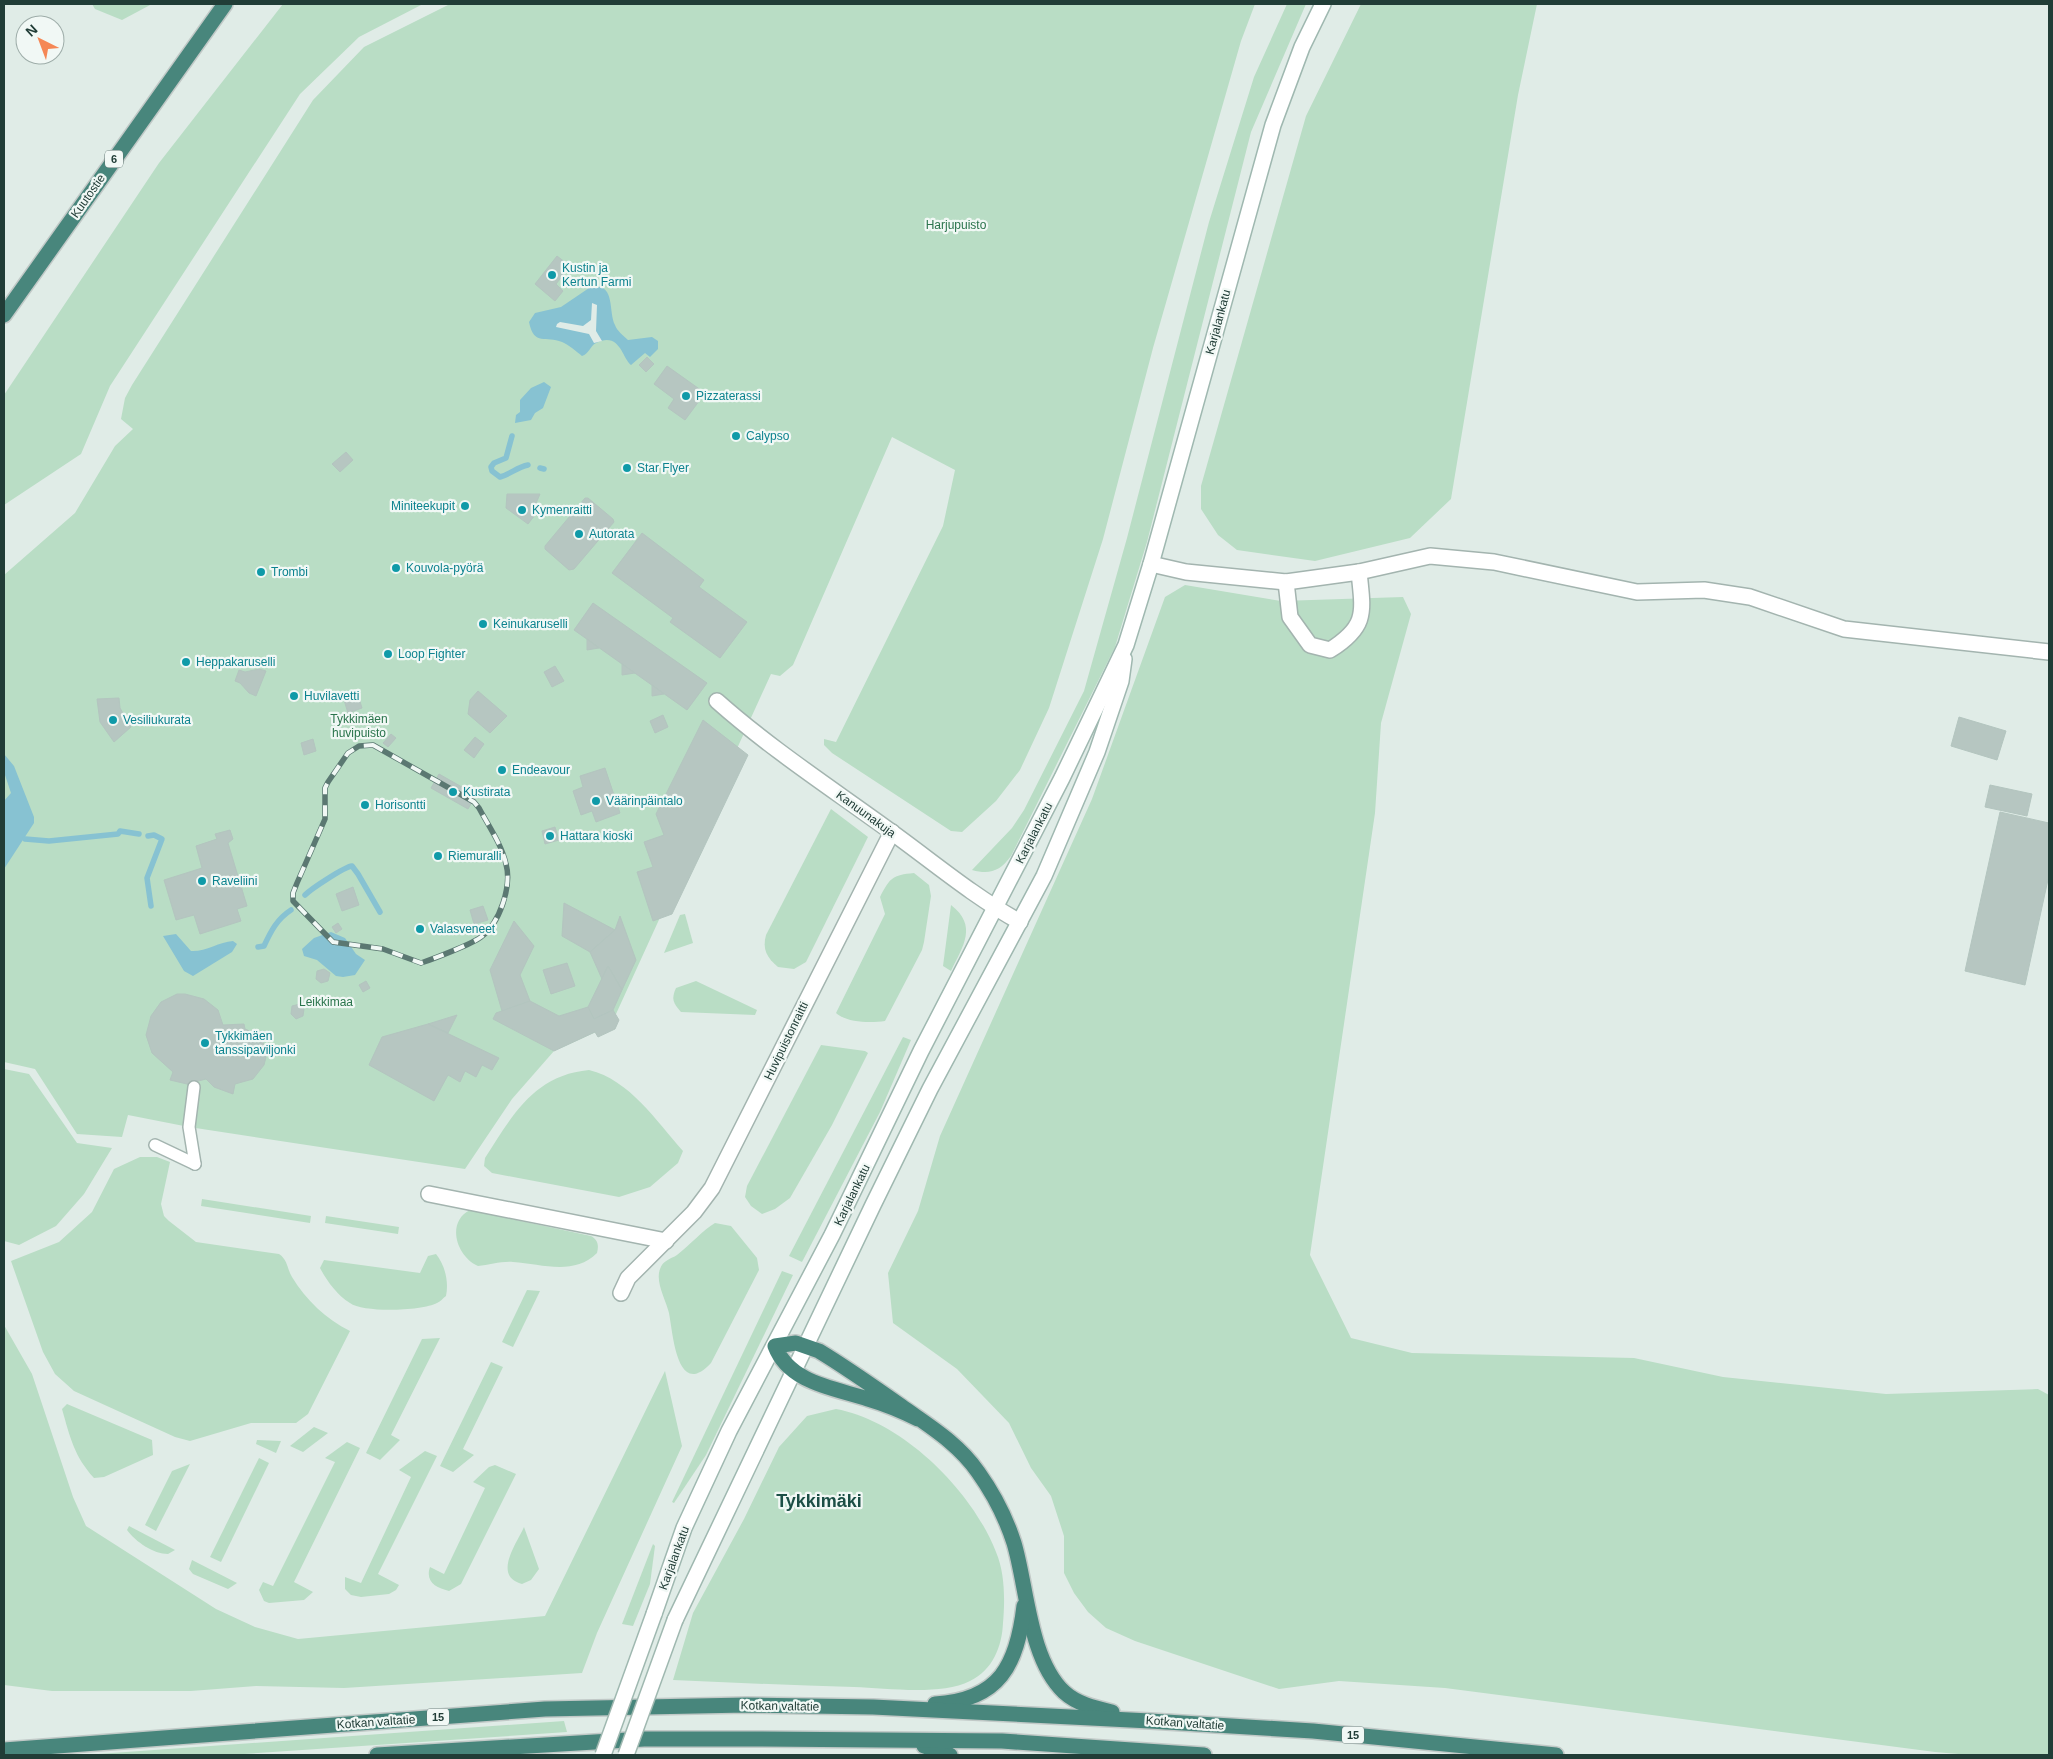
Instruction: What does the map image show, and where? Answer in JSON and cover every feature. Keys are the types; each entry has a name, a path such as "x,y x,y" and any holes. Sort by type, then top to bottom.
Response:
{"highway":[{"name":"Kuutostie","path":"4,315 225,4"},
{"path":"918,1419 890,1406 822,1386 794,1372 784,1363 775,1346 785,1343 806,1345 849,1370 918,1419 959,1449 991,1492 1013,1541 1020,1567 1024,1600 1047,1669 1064,1692 1094,1708 1150,1721"},
{"path":"873,1707 946,1703 965,1700 987,1689 1004,1673 1014,1655 1020,1636 1024,1600"},
{"name":"Kotkan valtatie","path":"4,1750 546,1709 746,1705 873,1707 1150,1721 1322,1732 1556,1755"},
{"path":"377,1755 644,1739 1002,1741 1204,1755"},
{"path":"888,1740 934,1748 950,1755"},
{"path":"1062,1755 1174,1753"}],"main road":[{"name":"Karjalankatu","path":"603,1755 684,1528 729,1431 832,1235 921,1051 1062,778 1126,645 1152,564 1273,125 1302,48 1323,4"},
{"path":"1152,564 1186,572 1286,582 1359,572 1430,556 1494,562 1637,592 1704,590 1750,596 1844,629 2049,652"},
{"path":"1286,582 1290,617 1310,645 1330,650 1348,639 1363,614 1359,572"},
{"name":"Karjalankatu","path":"626,1755 675,1620 930,1089 1044,876 1097,752 1121,681 1126,645"},
{"name":"Kanuunakuja","path":"717,701 784,757 892,832 995,909 1020,922"},
{"name":"Huvipuistonraitti","path":"620,1293 628,1278 694,1212 712,1188 892,832"},
{"path":"429,1194 666,1241"}],"lane":[{"path":"155,1145 195,1164 189,1127 194,1087"}],"green space":[{"path":"92,4 152,4 122,20 95,9"},
{"path":"283,4 423,4 359,37 300,94 110,386 81,454 4,505 4,395 159,163"},
{"name":"Tykkimäen huvipuisto","path":"450,4 1255,4 1241,41 1153,348 1103,539 1049,708 1020,770 996,801 962,832 951,831 832,753 824,745 824,739 836,742 943,526 955,470 892,437 793,665 780,676 771,674 611,1025 554,1051 512,1099 465,1169 189,1127 128,1115 122,1137 77,1134 35,1069 4,1062 4,575 75,513 115,446 133,429 121,419 125,398 132,385 313,100 364,47"},
{"path":"1287,4 1306,4 1251,132 1147,542 1115,647 1011,856 999,868 989,872 972,870 1012,828 1024,810 1084,691 1127,538 1209,222 1254,77"},
{"path":"1361,4 1537,4 1518,95 1451,499 1410,538 1315,561 1237,550 1218,535 1201,509 1201,486 1306,116"},
{"path":"1185,585 1281,601 1403,597 1411,614 1381,723 1375,813 1310,1255 1351,1338 1412,1353 1634,1358 1723,1377 1886,1394 2038,1389 2049,1395 2049,1755 1970,1755 1935,1752 1445,1688 1339,1681 1279,1689 1135,1641 1106,1628 1088,1612 1074,1593 1064,1573 1064,1536 1051,1496 1031,1468 1009,1423 957,1369 893,1323 888,1273 918,1211 940,1136 1092,799 1165,597"},
{"path":"831,809 868,837 806,962 794,969 778,967 766,953 766,935"},
{"path":"914,873 929,885 931,896 922,950 885,1021 873,1022 846,1019 836,1013 885,914 880,897 889,882 896,876"},
{"path":"951,905 964,921 966,936 951,971 943,966"},
{"path":"685,914 693,943 664,953 680,915"},
{"path":"696,981 757,1010 755,1015 681,1012 674,1001 676,988"},
{"path":"903,1037 911,1040 880,1112 802,1262 789,1256"},
{"path":"821,1045 868,1053 832,1125 790,1198 775,1209 762,1214 751,1206 745,1197 747,1186"},
{"path":"4,1069 29,1074 77,1143 112,1148 84,1194 56,1226 19,1245 4,1241"},
{"path":"589,1070 604,1075 617,1083 641,1103 683,1151 678,1163 650,1187 619,1197 492,1173 484,1166 485,1158 495,1142 526,1100 553,1080 570,1073"},
{"path":"140,1157 157,1157 170,1162 161,1204 164,1216 169,1221 196,1242 279,1254 284,1259 290,1274 310,1301 333,1321 350,1331 308,1414 296,1423 251,1423 190,1441 175,1437 74,1391 55,1374 43,1352 11,1261 59,1242 92,1212 114,1169"},
{"path":"202,1199 311,1216 310,1223 201,1206"},
{"path":"470,1210 591,1236 597,1243 597,1253 588,1260 568,1266 557,1267 509,1262 478,1266 464,1255 457,1239 456,1230 458,1222"},
{"path":"326,1216 399,1227 398,1234 325,1223"},
{"path":"715,1223 731,1226 757,1258 759,1270 711,1363 700,1372 691,1374 684,1369 675,1348 669,1313 660,1285 659,1274 661,1266 665,1262 677,1255"},
{"path":"436,1254 446,1274 446,1296 437,1303 419,1308 379,1310 357,1306 345,1300 337,1292 320,1268 324,1260 420,1273 428,1256"},
{"path":"782,1271 793,1275 706,1455 674,1503 672,1502"},
{"path":"527,1290 540,1291 513,1347 502,1342"},
{"path":"4,1325 32,1374 73,1497 86,1526 216,1609 255,1627 298,1639 545,1616 665,1371 682,1446 597,1633 582,1673 344,1688 256,1686 191,1691 52,1691 4,1685"},
{"path":"440,1338 391,1435 400,1440 380,1460 366,1453 422,1339"},
{"path":"491,1362 503,1367 463,1449 474,1455 453,1472 440,1466"},
{"path":"67,1404 152,1440 153,1455 104,1477 94,1478 77,1454 70,1437 62,1409"},
{"path":"836,1409 861,1416 909,1443 932,1462 970,1505 985,1529 996,1552 1003,1578 1002,1632 995,1656 985,1671 970,1681 958,1686 929,1690 673,1680 693,1613 744,1519 779,1447 807,1416"},
{"path":"314,1427 328,1433 303,1452 290,1446"},
{"path":"257,1440 281,1441 276,1453 256,1444"},
{"path":"347,1442 360,1448 294,1582 313,1592 304,1600 269,1603 264,1601 259,1590 263,1582 273,1586 335,1462 325,1458"},
{"path":"425,1451 437,1456 378,1574 399,1585 396,1590 389,1594 361,1597 351,1595 345,1589 345,1577 361,1583 411,1477 399,1470"},
{"path":"259,1458 269,1463 221,1562 210,1557"},
{"path":"190,1464 156,1531 145,1525 172,1471"},
{"path":"495,1465 516,1474 461,1584 449,1591 440,1588 430,1580 430,1567 444,1574 485,1488 473,1482 489,1467"},
{"path":"129,1526 175,1550 168,1554 151,1550 140,1543 127,1530"},
{"path":"524,1527 539,1569 531,1580 522,1584 513,1580 509,1574 508,1567 512,1550"},
{"path":"653,1544 655,1546 650,1584 633,1626 622,1624"},
{"path":"192,1560 237,1583 228,1589 193,1574 189,1569"},
{"path":"564,1721 567,1732 229,1755 84,1755"}],"water":[{"path":"592,286 605,289 610,300 616,327 628,340 652,337 658,341 658,349 650,357 645,353 631,365 619,347 610,340 594,344 582,356 562,342 541,339 534,335 529,322 535,313 561,307"},
{"path":"544,382 551,387 543,408 535,413 531,420 515,423 516,415 520,412 520,400 531,388"},
{"path":"4,754 14,766 34,817 34,823 4,869 4,801 11,793 4,772"},
{"path":"331,932 345,938 356,954 365,960 355,975 336,976 317,960 304,956 302,949 314,938"},
{"path":"176,934 191,951 202,950 233,941 237,944 232,952 193,976 184,971 163,936"}],"pier":[{"path":"592,303 597,305 596,331 602,341 594,343 589,334 556,327 560,322 583,326 591,320"}],"building":[{"name":"Kustin ja Kertun Farmi","path":"557,256 570,266 556,284 563,291 555,301 535,284"},
{"path":"647,357 654,364 646,372 639,365"},
{"name":"Pizzaterassi","path":"667,366 705,393 685,420 668,408 674,399 654,384"},
{"path":"346,452 353,460 340,472 332,464"},
{"name":"Kymenraitti","path":"507,494 540,494 534,508 538,511 528,524 506,508"},
{"name":"Autorata","path":"585,498 588,498 613,519 614,522 574,569 569,570 545,549 545,546"},
{"path":"642,533 704,580 699,587 747,622 720,658 670,622 673,618 612,573"},
{"path":"593,603 707,683 687,710 574,630"},
{"path":"587,639 599,648 587,650"},
{"path":"622,664 635,673 622,675"},
{"path":"555,666 564,681 552,687 544,672"},
{"path":"259,669 266,671 256,696 249,693 240,683 235,681 239,670 245,672"},
{"path":"652,685 664,694 652,696"},
{"path":"478,691 507,716 490,733 468,714 470,700"},
{"path":"358,695 362,708 348,713 344,700"},
{"name":"Vesiliukurata","path":"119,698 120,708 131,727 114,742 100,722 97,699"},
{"path":"663,715 668,727 655,733 650,721"},
{"path":"1959,717 2006,731 1997,760 1951,746"},
{"path":"703,720 748,755 672,914 653,921 637,872 653,867 644,842 664,835 656,814"},
{"path":"391,734 396,738 388,747 383,743"},
{"path":"475,737 484,744 474,758 464,750"},
{"path":"313,739 316,751 304,755 301,743"},
{"name":"Väärinpäintalo","path":"605,768 620,813 596,822 592,811 581,815 573,791 583,787 580,776"},
{"name":"Kustirata","path":"439,774 476,795 468,809 431,788"},
{"path":"1990,785 2032,794 2027,816 1985,807"},
{"path":"2000,812 2049,823 2049,875 2025,985 1965,971"},
{"name":"Hattara kioski","path":"555,827 559,840 545,844 542,831"},
{"name":"Raveliini","path":"230,830 233,839 228,843 247,906 237,909 241,921 200,934 194,915 176,920 164,880 202,868 196,846 217,839 215,834"},
{"path":"353,887 359,905 342,911 336,894"},
{"path":"564,903 615,930 590,952 562,936"},
{"path":"483,906 488,920 474,924 470,910"},
{"path":"620,916 636,960 622,990 608,966 602,979 590,952 615,930"},
{"path":"514,921 534,946 520,975 530,1001 502,1011 490,970"},
{"path":"338,923 342,929 336,933 332,927"},
{"path":"567,963 575,986 551,994 543,970"},
{"path":"608,966 622,990 613,1010 594,1019 588,1007"},
{"path":"324,969 330,973 328,981 321,983 316,979 317,971"},
{"path":"366,981 370,988 363,992 359,985"},
{"name":"Tykkimäen tanssipaviljonki","path":"177,994 204,999 218,1010 223,1025 244,1024 245,1029 252,1032 263,1042 266,1057 264,1065 253,1079 235,1084 233,1094 214,1087 206,1079 187,1084 170,1080 173,1072 152,1053 146,1035 151,1016 161,1002"},
{"path":"530,1001 559,1016 588,1007 594,1019 613,1010 619,1020 615,1029 598,1037 595,1032 554,1051 493,1019 496,1013"},
{"path":"300,1004 304,1009 303,1016 296,1019 291,1014 292,1006"},
{"path":"457,1015 448,1033 428,1024"},
{"path":"428,1024 499,1058 492,1070 482,1065 476,1077 465,1071 460,1082 448,1075 434,1101 369,1065 382,1037"}],"waterway":[{"path":"512,436 506,458 494,463 491,467 492,471 500,477 528,465"},
{"path":"540,468 544,469"},
{"path":"25,839 49,841 118,834 120,831 139,834"},
{"path":"148,836 154,835 162,839 147,878 151,906"},
{"path":"305,895 342,870 352,866 380,912"},
{"path":"258,947 264,946 275,926 291,910"}],"railway":[{"path":"373,745 474,802 494,835 506,864 506,893 499,914 488,931 470,943 421,963 383,949 333,942 293,901 293,893 325,819 325,788 328,782 348,753 359,746 373,745"}],"place":[{"name":"Kustin ja Kertun Farmi","path":"552,275"},
{"name":"Pizzaterassi","path":"686,396"},
{"name":"Calypso","path":"736,436"},
{"name":"Star Flyer","path":"627,468"},
{"name":"Miniteekupit","path":"465,506"},
{"name":"Kymenraitti","path":"522,510"},
{"name":"Autorata","path":"579,534"},
{"name":"Kouvola-pyörä","path":"396,568"},
{"name":"Trombi","path":"261,572"},
{"name":"Keinukaruselli","path":"483,624"},
{"name":"Loop Fighter","path":"388,654"},
{"name":"Heppakaruselli","path":"186,662"},
{"name":"Huvilavetti","path":"294,696"},
{"name":"Vesiliukurata","path":"113,720"},
{"name":"Endeavour","path":"502,770"},
{"name":"Kustirata","path":"453,792"},
{"name":"Väärinpäintalo","path":"596,801"},
{"name":"Horisontti","path":"365,805"},
{"name":"Hattara kioski","path":"550,836"},
{"name":"Riemuralli","path":"438,856"},
{"name":"Raveliini","path":"202,881"},
{"name":"Valasveneet","path":"420,929"},
{"name":"Tykkimäen tanssipaviljonki","path":"205,1043"}],"district":[{"name":"Tykkimäki","path":"819,1501"}],"park label":[{"name":"Harjupuisto","path":"956,225"},
{"name":"Leikkimaa","path":"326,1002"}]}
